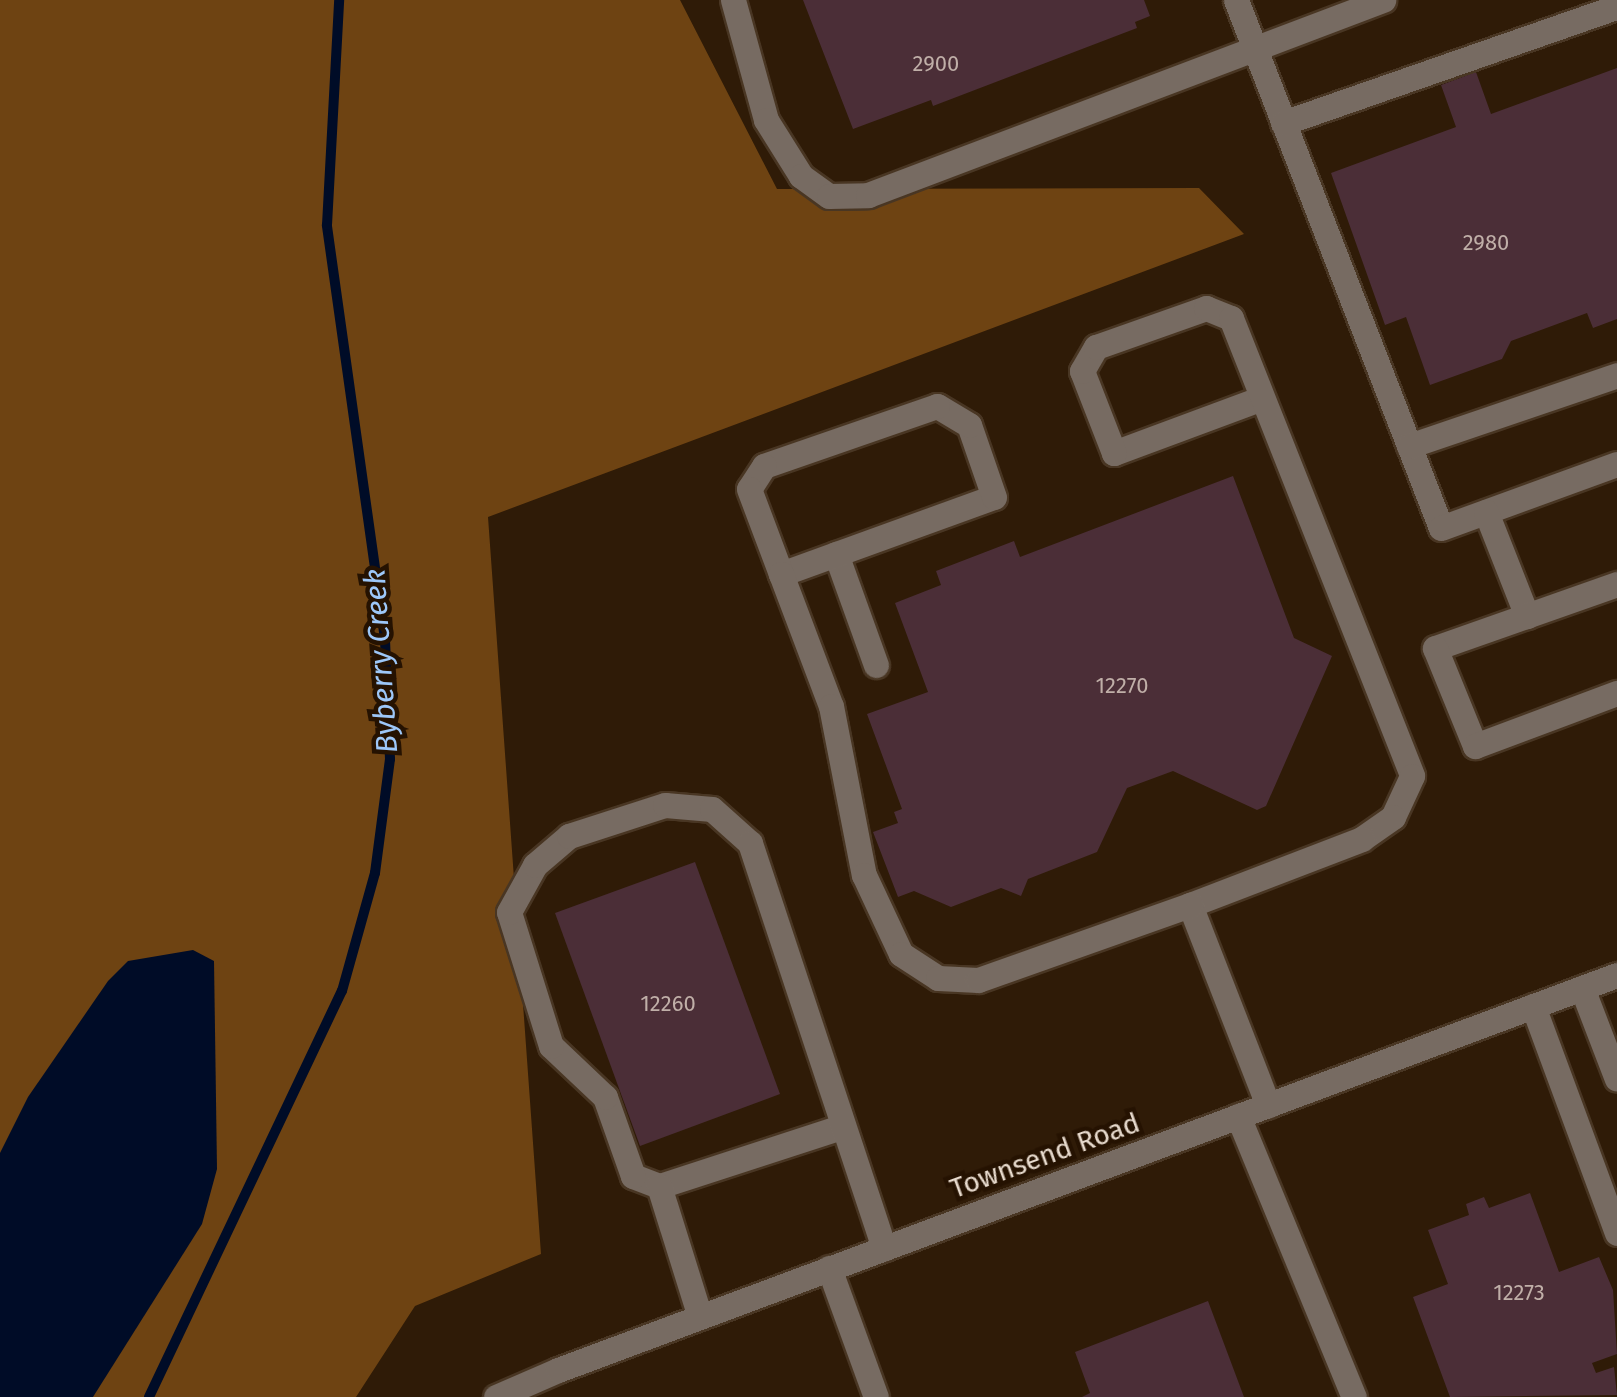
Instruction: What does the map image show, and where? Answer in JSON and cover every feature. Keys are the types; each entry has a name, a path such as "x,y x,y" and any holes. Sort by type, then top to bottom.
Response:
{"street":[{"path":"733,0 766,120 801,176 829,196 868,195 1383,0"},
{"path":"1236,0 1441,528 1617,464"},
{"path":"1283,123 1617,7"},
{"path":"781,574 994,497 968,425 937,406 764,466 750,489 781,574 831,706 864,875 902,954 938,978 978,980 1190,905 1362,839 1394,816 1412,776 1231,318 1206,308 1096,347 1082,371 1114,453 1262,398"},
{"path":"1409,446 1617,375"},
{"path":"1486,512 1526,616"},
{"path":"836,554 876,665"},
{"path":"1617,584 1435,648 1475,746 1617,694"},
{"path":"841,1127 658,1186 633,1176 605,1097 552,1046 509,912 534,865 569,836 665,805 712,809 750,843 884,1248"},
{"path":"1190,905 1268,1105"},
{"name":"Townsend Road","path":"496,1397 830,1268 1617,975"},
{"path":"1582,988 1617,1079"},
{"path":"1533,1006 1617,1234"},
{"path":"1238,1116 1354,1397"},
{"path":"658,1186 700,1317"},
{"path":"830,1268 876,1397"}],"shaded area":[{"path":"0,0 680,0 777,189 1199,188 1244,234 488,517 541,1254 415,1306 356,1397 0,1397"}],"water":[{"path":"193,950 214,961 217,1169 202,1224 93,1397 0,1397 0,1153 28,1097 108,981 128,961"}],"building":[{"path":"803,0 1144,0 1150,16 1135,22 1137,28 933,106 931,100 853,129"},
{"path":"1617,68 1617,319 1593,328 1587,313 1511,341 1502,359 1430,385 1406,317 1385,325 1331,173 1456,127 1441,85 1476,72 1491,114"},
{"path":"1233,476 1294,638 1332,656 1266,806 1257,810 1173,771 1127,788 1097,852 1028,879 1021,896 1001,888 951,907 914,891 898,897 873,832 898,823 894,812 902,809 867,714 928,692 895,603 941,585 936,571 1014,541 1020,557"},
{"path":"695,862 780,1094 640,1146 555,913"},
{"path":"1530,1193 1559,1272 1599,1257 1613,1290 1617,1354 1592,1363 1596,1373 1614,1367 1617,1395 1450,1397 1413,1297 1448,1284 1428,1230 1469,1215 1466,1204 1484,1197 1489,1208"},
{"path":"1208,1301 1244,1397 1082,1397 1090,1393 1075,1352"}],"waterway":[{"name":"Byberry Creek","path":"149,1397 342,991 375,873 390,759 385,639 327,225 339,0"}]}
